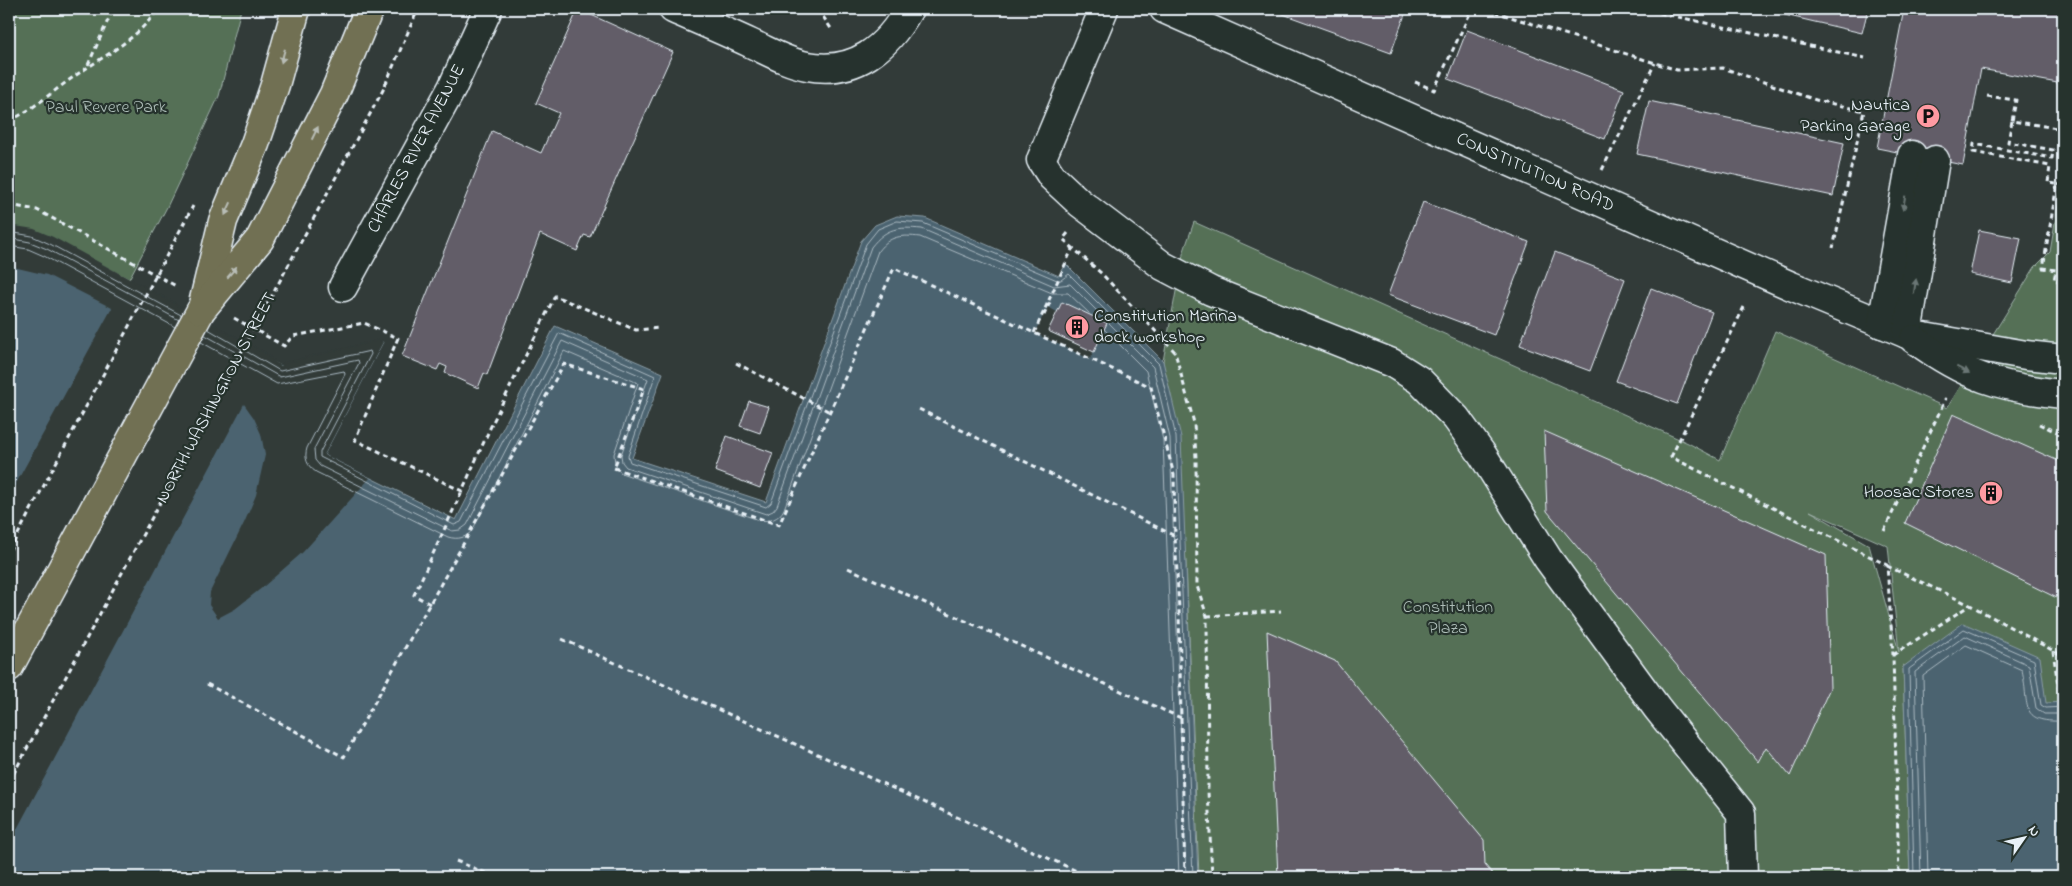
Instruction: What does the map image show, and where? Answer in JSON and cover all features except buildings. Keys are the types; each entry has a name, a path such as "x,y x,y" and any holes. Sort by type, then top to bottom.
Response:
{"main road":[{"path":"201,310 223,221 255,144 275,85 296,9"},
{"path":"9,667 201,310 260,239 334,94 369,9"}],"street":[{"name":"CHARLES RIVER AVENUE","path":"344,287 452,88 488,9"},
{"path":"672,9 779,57 806,66 823,68 856,61 876,50 893,35 909,9"},
{"path":"1104,9 1050,135 1041,160 1045,168 1080,203 1162,266 1211,292 1392,364 1419,380 1443,403 1482,454 1554,567 1657,708 1741,813 1744,877"},
{"name":"CONSTITUTION ROAD","path":"1164,9 1588,197 1895,329 1945,360 1981,379 2020,389 2063,394"},
{"path":"1895,329 1924,158"},
{"name":"CONSTITUTION ROAD","path":"1895,329 2063,359"}],"path":[{"path":"87,67 113,9"},
{"path":"9,122 135,35 148,23 158,9"},
{"name":"NORTH WASHINGTON STREET","path":"9,782 374,106 398,58 418,9"},
{"path":"818,9 832,30"},
{"path":"1415,82 1434,90 1472,9"},
{"path":"1486,9 1677,70 1723,68 1816,100 1864,111 1833,248"},
{"path":"1642,9 1667,11 1865,58"},
{"path":"1588,197 1655,63"},
{"path":"1987,96 2016,100 2008,142 2053,150 2052,158 1974,144 1973,152 2050,166 2048,183 2063,185"},
{"path":"2012,120 2063,129"},
{"path":"2057,184 2043,268 2056,270 2054,280 2063,282"},
{"path":"9,551 159,273 197,197"},
{"path":"9,205 31,209 50,217 179,288"},
{"path":"1069,232 1063,239 1134,307 1177,357 1195,432 1197,586 1207,616 1208,791 1212,877"},
{"path":"1034,333 1048,308 1072,247"},
{"path":"207,684 344,757 564,364 644,389 614,468 779,525 894,268 1152,387 1174,474 1185,877"},
{"path":"430,604 414,595 491,426 555,296 636,330 659,328"},
{"path":"1744,307 1671,457 1970,605 2063,656"},
{"path":"231,317 284,346 292,336 364,323 398,338 355,440 462,491"},
{"path":"736,363 776,386 830,412"},
{"path":"1884,530 1946,398"},
{"path":"919,409 1175,536"},
{"path":"1887,565 1893,655 1899,877"},
{"path":"848,568 1181,718"},
{"path":"1893,655 1970,605"},
{"path":"1207,616 1281,611"},
{"path":"562,639 1090,877"},
{"path":"2053,650 2059,692 2063,692"},
{"path":"456,860 496,877"}],"green space":[{"name":"Paul Revere Park","path":"9,9 241,9 219,96 167,207 129,279 52,239 9,227"},
{"name":"Constitution Plaza","path":"2060,193 2063,193 2063,749 1903,665 1910,877 1199,877 1186,562 1163,361 1183,254 1194,222 1688,443 1720,460 1775,331 1947,408 2035,267 2050,252","holes":["1810,511 1888,546 1899,652 1869,545"]}],"water":[{"path":"897,216 925,218 1059,276 1066,264 1163,361 1181,437 1198,877 9,877 9,227 281,366 383,342 324,455 456,520 555,326 663,373 632,458 766,502 861,241 875,225"},
{"path":"1963,623 2040,657 2046,703 2063,702 2063,877 1910,877 1903,667"}],"pier":[{"path":"9,225 34,229 53,237 270,356 269,358 281,366 284,363 380,340 383,342 324,455 370,478 303,552 235,609 218,618 209,605 210,592 256,495 265,455 261,434 254,418 244,404 9,844 9,496 112,308 47,275 9,266"},
{"name":"Constitution Marina dock workshop","path":"1062,302 1107,323 1090,359 1034,333 1048,307 1057,312"}],"place":[{"name":"Nautica Parking Garage","path":"1928,116"},
{"name":"Constitution Marina dock workshop","path":"1077,327"},
{"name":"Hoosac Stores","path":"1991,493"}]}
